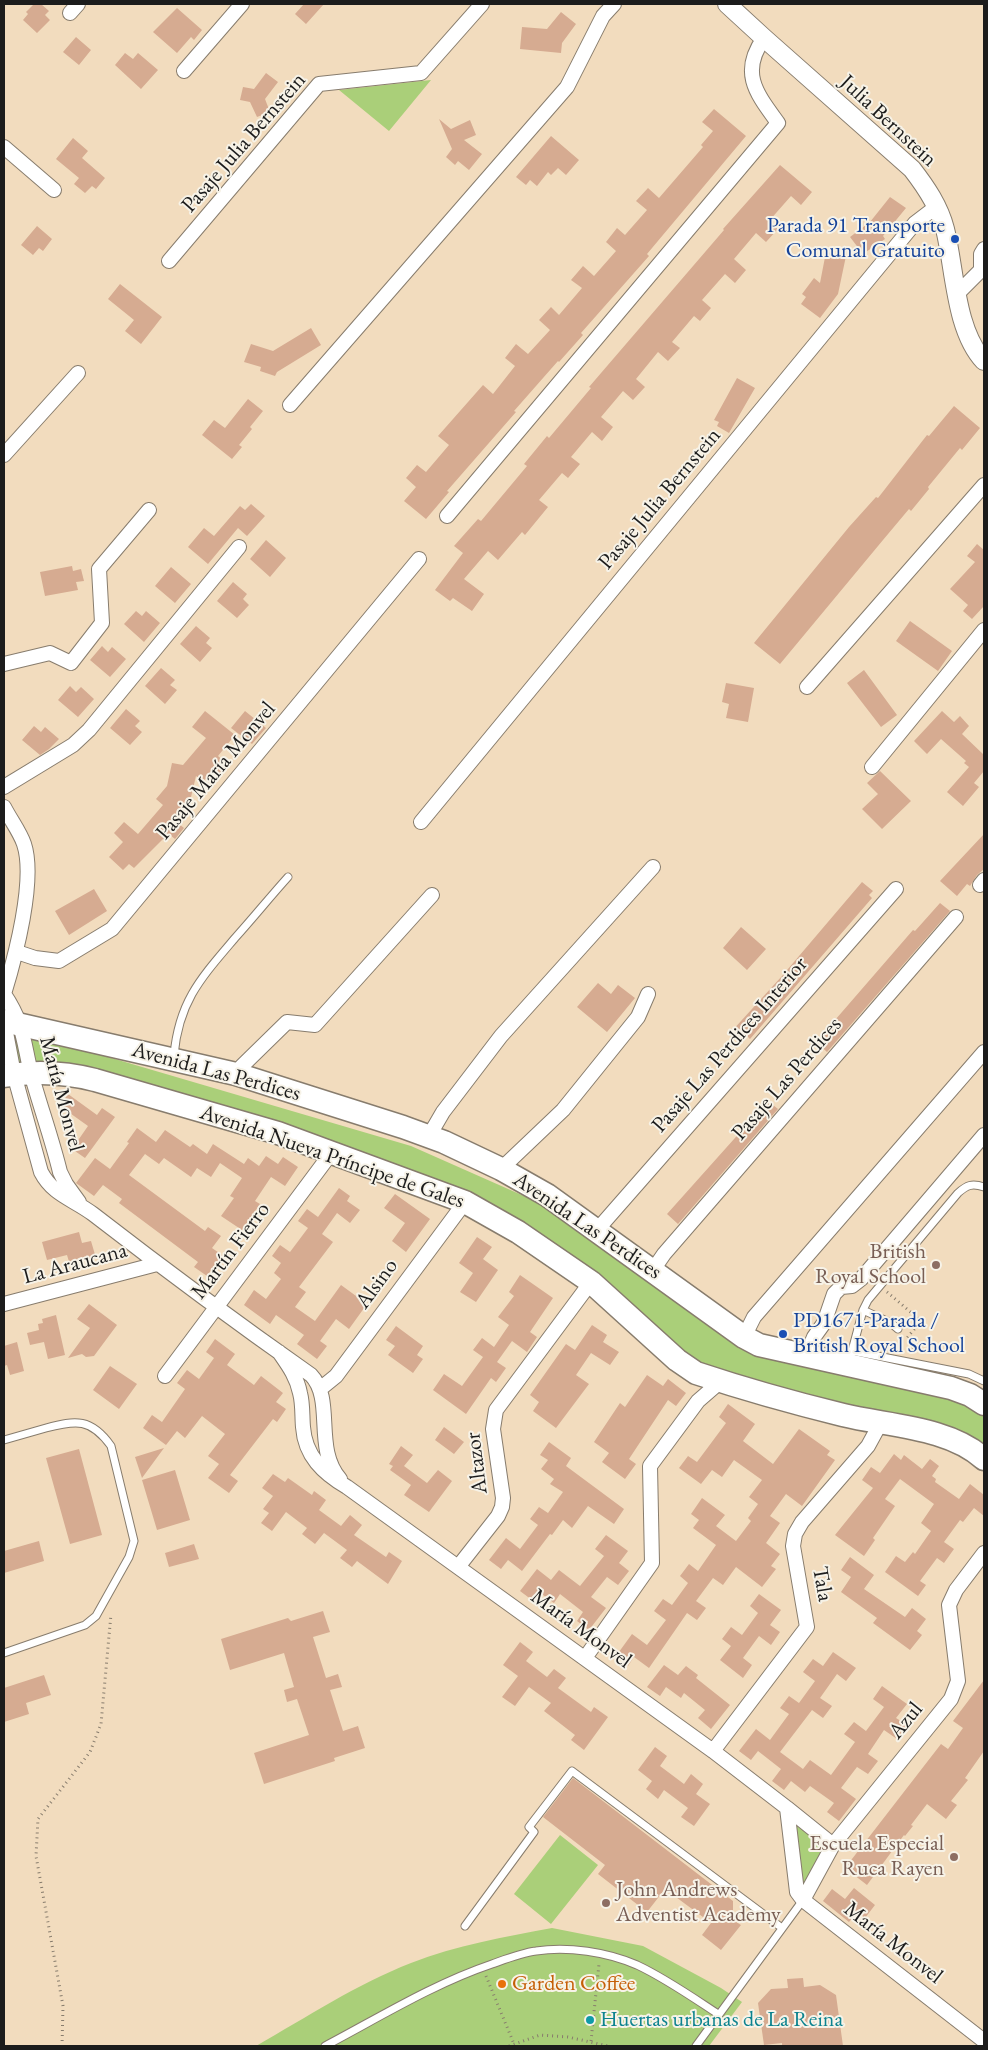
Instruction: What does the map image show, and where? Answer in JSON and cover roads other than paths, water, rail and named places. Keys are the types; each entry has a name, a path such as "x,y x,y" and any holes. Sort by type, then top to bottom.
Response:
{"main road":[{"name":"Avenida Las Perdices","path":"10,1022 236,1074 429,1136 501,1169 547,1195 744,1337 760,1345 806,1356 850,1358 951,1388 970,1395 984,1404"},
{"name":"Avenida Nueva Príncipe de Gales","path":"16,1074 46,1072 78,1075 278,1133 466,1202 518,1232 592,1282 687,1368 722,1381 880,1424 926,1431 959,1443 984,1459"}],"street":[{"path":"184,71 242,4"},
{"name":"Pasaje Julia Bernstein","path":"169,261 319,84 421,73 482,4"},
{"path":"290,405 566,87 603,16 614,4"},
{"name":"Julia Bernstein","path":"727,4 912,168 925,185 944,228 966,330 976,352 984,360"},
{"path":"447,516 778,123 757,94 752,74 755,51 764,38"},
{"path":"4,147 54,190"},
{"name":"Pasaje Julia Bernstein","path":"421,822 915,224 936,207"},
{"path":"957,294 981,270 981,254 984,249"},
{"path":"4,455 78,373"},
{"path":"807,687 984,485"},
{"path":"4,664 50,652 71,663 102,623 99,570 150,510"},
{"path":"4,787 73,745 90,730 240,547"},
{"name":"Pasaje María Monvel","path":"17,952 35,958 59,961 112,929 420,559"},
{"path":"872,767 984,630"},
{"name":"María Monvel","path":"4,807 24,844 29,871 17,952 4,994 16,1011 10,1022 16,1074 41,1172 48,1184 59,1193 80,1204 157,1264 311,1375 320,1389 327,1457 333,1470 347,1487"},
{"path":"429,1136 443,1112 501,1036 653,867"},
{"name":"Pasaje Las Perdices Interior","path":"597,1230 896,889"},
{"path":"236,1074 287,1022 315,1025 432,895"},
{"name":"Pasaje Las Perdices","path":"653,1270 664,1254 956,917"},
{"path":"501,1169 562,1110 638,1017 648,994"},
{"path":"744,1337 754,1317 984,1052"},
{"path":"806,1356 814,1336 824,1323 834,1294 841,1287 852,1286 861,1279 984,1135"},
{"name":"Martín Fierro","path":"165,1376 332,1152"},
{"name":"Alsino","path":"320,1389 336,1376 466,1202"},
{"name":"La Araucana","path":"4,1304 157,1264"},
{"name":"Altazor","path":"458,1567 498,1516 502,1507 503,1498 493,1429 496,1410 592,1282"},
{"name":"María Monvel","path":"279,1352 295,1375 300,1392 304,1438 312,1458 331,1478 347,1487 714,1751 834,1845"},
{"path":"585,1658 652,1563 650,1466 698,1402 722,1381"},
{"name":"Tala","path":"714,1751 807,1627 793,1546 795,1534 802,1522 868,1446 880,1424"},
{"name":"Azul","path":"803,1900 834,1845 951,1699 958,1681 949,1605 956,1590 984,1553"},
{"path":"787,1808 796,1892 803,1900"},
{"name":"María Monvel","path":"803,1900 984,2041"}],"lane":[{"path":"173,1059 178,1025 197,983 288,877"},
{"path":"984,1187 976,1184 967,1186 958,1193 868,1300 863,1310 850,1358 969,1374 984,1381"},
{"path":"863,1310 898,1329"},
{"path":"4,1440 71,1421 94,1428 104,1436 111,1446 134,1541 130,1557 96,1616 85,1625 4,1653"},
{"path":"465,1926 534,1832 529,1828 572,1771 782,1928"},
{"path":"696,2046 803,1900"},
{"path":"326,2046 421,1994 483,1967 536,1951 570,1950 600,1954 636,1965 718,2014"}],"place":[{"name":"Parada 91 Transporte Comunal Gratuito","path":"955,239"},
{"name":"British Royal School","path":"936,1265"},
{"name":"PD1671-Parada / British Royal School","path":"783,1334"},
{"name":"Escuela Especial Ruca Rayen","path":"954,1857"},
{"name":"John Andrews Adventist Academy","path":"606,1903"},
{"name":"Garden Coffee","path":"502,1984"},
{"name":"Huertas urbanas de La Reina","path":"590,2020"}]}
